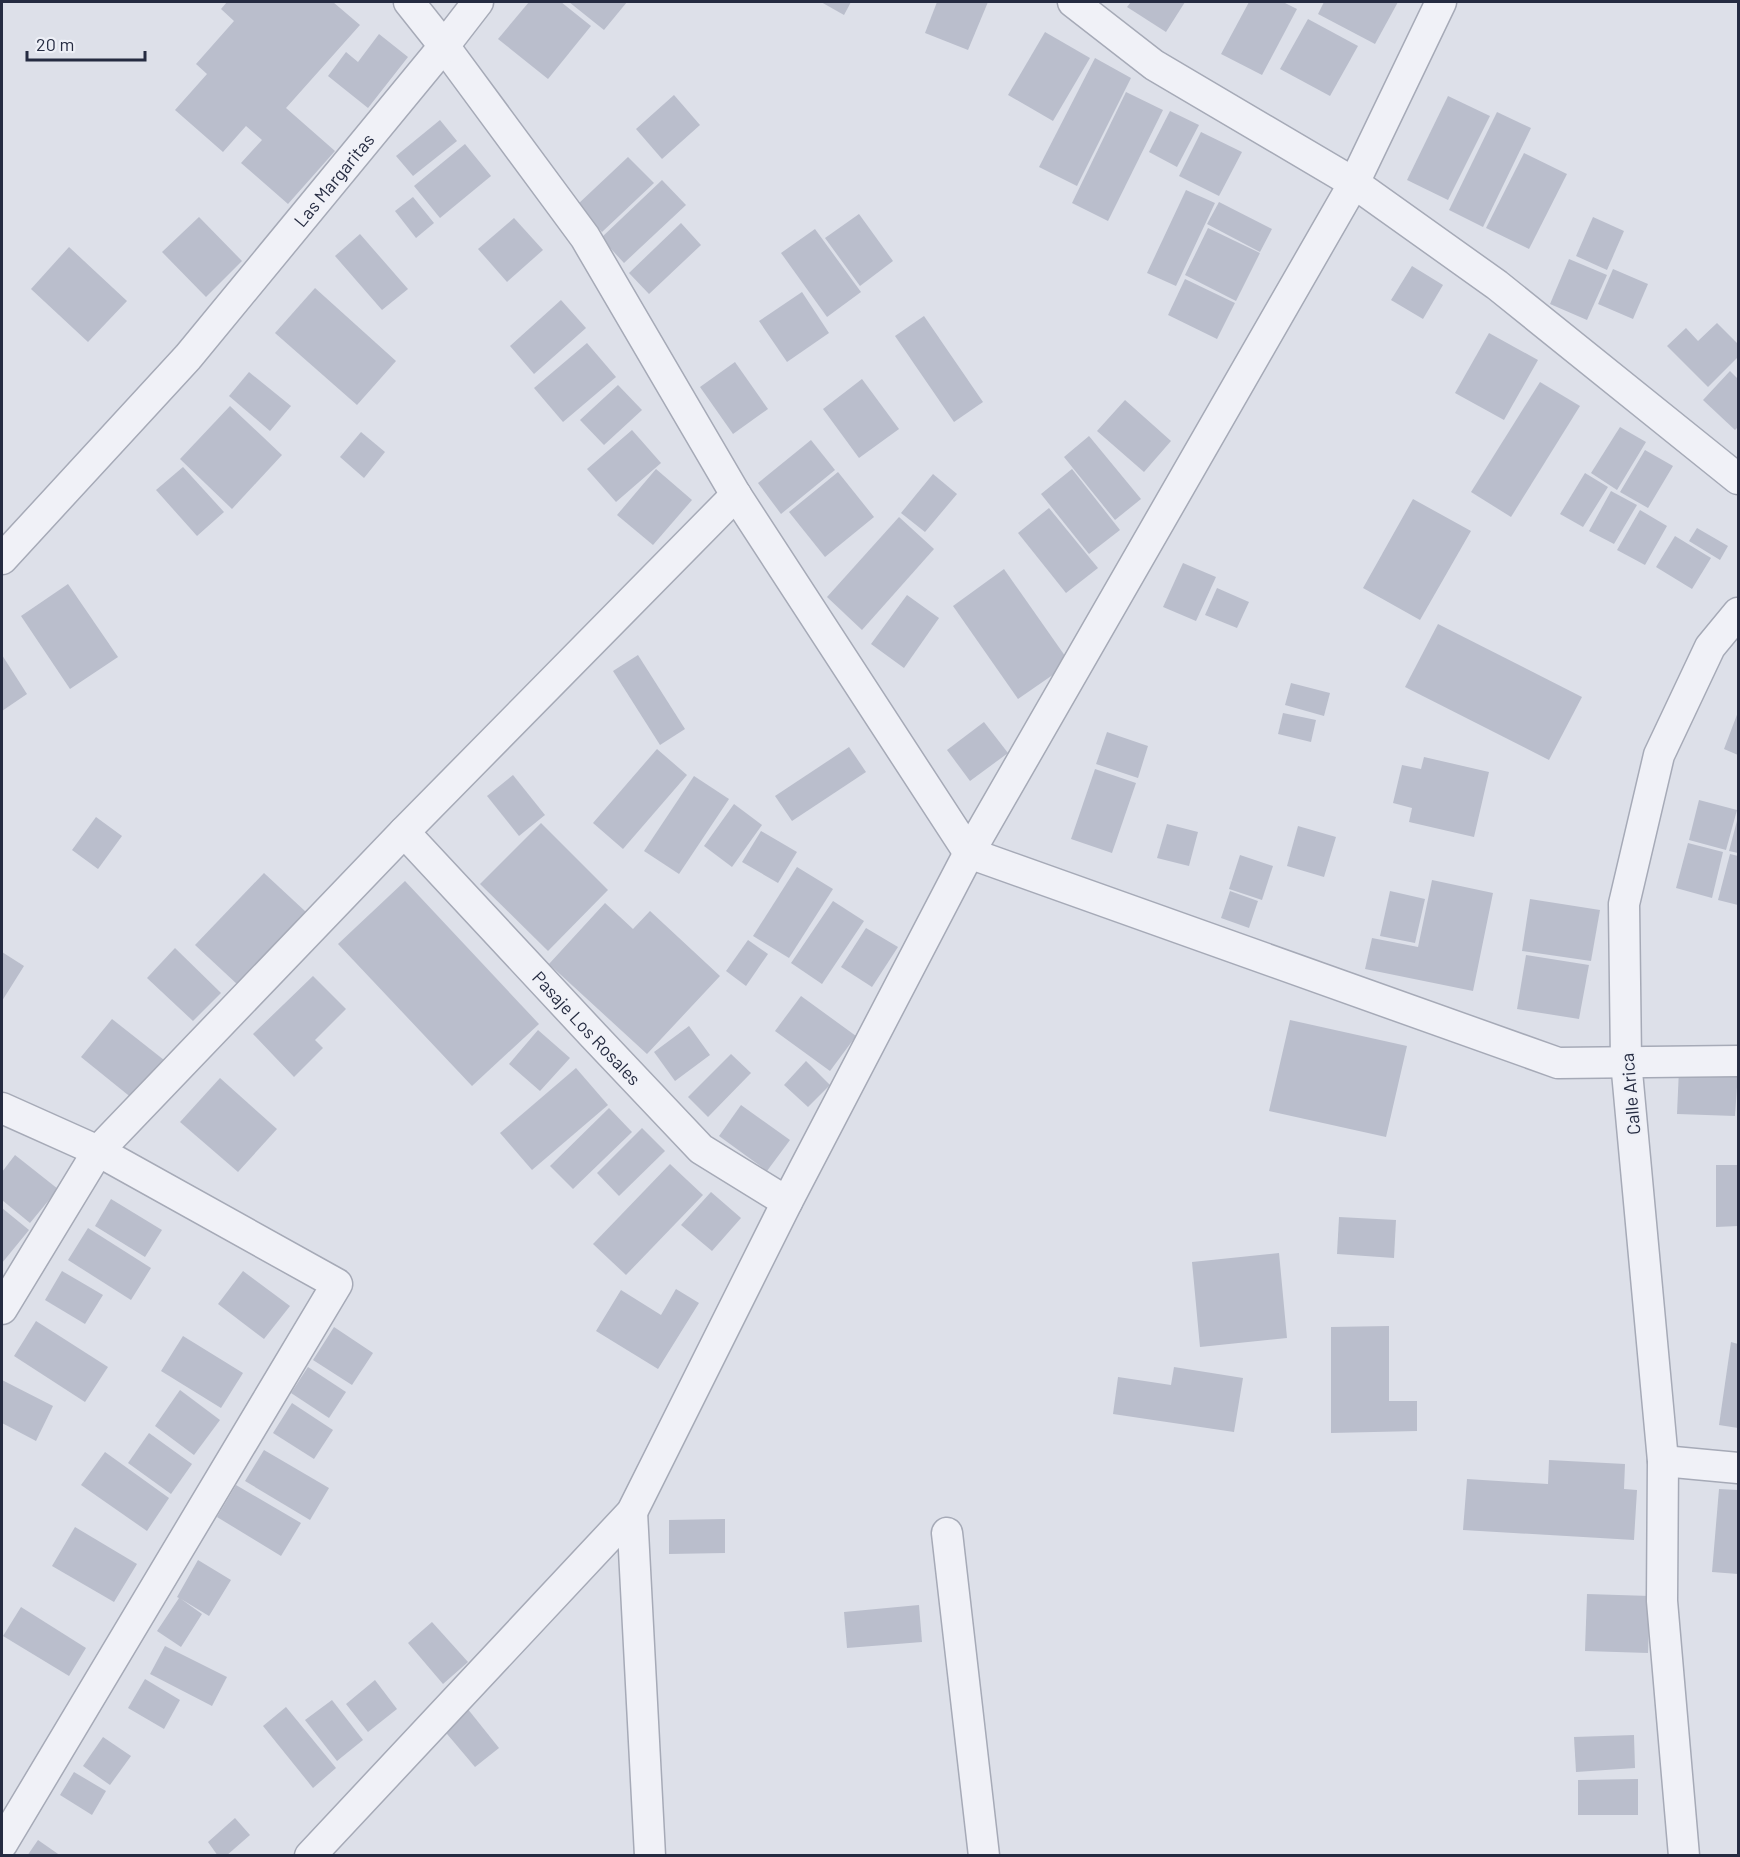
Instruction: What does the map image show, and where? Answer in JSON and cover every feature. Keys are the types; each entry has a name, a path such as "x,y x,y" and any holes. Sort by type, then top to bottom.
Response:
{"street":[{"path":"409,2 585,237 736,495 969,853 1558,1063 1738,1061"},
{"name":"Las Margaritas","path":"2,559 188,357 478,2"},
{"path":"1073,2 1154,65 1354,183 1497,285 1738,479"},
{"path":"310,1856 632,1512 788,1202 969,853 1354,183 1441,2"},
{"path":"2,1309 98,1151 404,832 736,495"},
{"name":"Calle Arica","path":"1684,1856 1662,1601 1663,1461 1626,1061 1624,904 1659,755 1710,647 1738,613"},
{"name":"Pasaje Los Rosales","path":"404,832 701,1149 788,1202"},
{"path":"2,1108 98,1151 337,1284 2,1844"},
{"path":"1663,1461 1738,1468"},
{"path":"632,1512 650,1856"},
{"path":"947,1533 984,1856"}],"building":[{"path":"227,2 333,2 360,25 286,108 335,151 288,204 241,163 262,140 246,126 223,152 175,110 207,74 196,64 234,21 221,9"},
{"path":"529,2 561,2 591,26 548,79 498,39"},
{"path":"569,2 627,2 604,30"},
{"path":"821,2 851,2 844,15"},
{"path":"937,2 988,2 968,50 925,33"},
{"path":"1131,2 1185,2 1166,32 1127,7"},
{"path":"1249,2 1283,2 1297,9 1262,75 1221,54"},
{"path":"1324,2 1398,2 1375,44 1318,14"},
{"path":"1308,19 1358,46 1330,96 1280,69"},
{"path":"1045,32 1090,58 1053,121 1008,95"},
{"path":"379,34 408,57 368,108 328,76 346,52 358,62"},
{"path":"1095,58 1131,78 1077,186 1039,167"},
{"path":"1126,92 1163,110 1108,221 1072,203"},
{"path":"674,95 700,125 662,159 636,129"},
{"path":"1448,96 1490,116 1448,200 1407,180"},
{"path":"1170,111 1199,125 1177,167 1149,152"},
{"path":"1497,112 1531,128 1483,227 1449,210"},
{"path":"440,120 457,141 413,176 396,156"},
{"path":"1201,132 1242,152 1219,196 1179,176"},
{"path":"465,144 491,176 440,218 414,186"},
{"path":"1524,153 1567,174 1529,249 1486,228"},
{"path":"628,157 654,183 602,232 577,205"},
{"path":"662,180 686,205 624,263 601,238"},
{"path":"1186,190 1215,203 1176,286 1147,273"},
{"path":"413,197 434,223 416,238 395,211"},
{"path":"1219,202 1272,229 1260,252 1207,224"},
{"path":"859,214 893,261 860,286 825,238"},
{"path":"199,217 242,261 206,297 162,252"},
{"path":"1593,217 1624,231 1607,270 1576,256"},
{"path":"514,218 543,250 507,282 478,249"},
{"path":"681,223 701,245 649,294 629,273"},
{"path":"1208,228 1260,253 1236,301 1185,275"},
{"path":"815,229 861,292 827,317 781,253"},
{"path":"360,234 408,289 382,310 335,256"},
{"path":"69,247 127,301 88,342 31,289"},
{"path":"1569,259 1607,275 1587,320 1550,304"},
{"path":"1412,266 1443,285 1423,319 1391,300"},
{"path":"1613,269 1648,284 1633,319 1598,304"},
{"path":"1185,279 1235,303 1217,339 1168,315"},
{"path":"315,288 396,361 357,405 275,333"},
{"path":"802,292 829,333 787,362 759,321"},
{"path":"561,300 586,328 534,374 510,346"},
{"path":"924,316 983,402 954,422 895,336"},
{"path":"1717,323 1738,344 1738,357 1708,387 1667,346 1686,328 1698,341"},
{"path":"1489,333 1538,360 1504,420 1455,393"},
{"path":"587,343 616,377 563,422 534,388"},
{"path":"735,362 768,409 733,434 700,387"},
{"path":"1730,371 1738,379 1738,427 1735,430 1703,400"},
{"path":"249,372 291,406 270,431 229,396"},
{"path":"862,379 899,429 859,458 823,409"},
{"path":"1540,382 1580,406 1511,517 1471,492"},
{"path":"618,385 642,410 604,445 580,420"},
{"path":"1125,400 1171,441 1144,472 1097,431"},
{"path":"230,406 282,455 232,509 180,459"},
{"path":"1620,427 1646,442 1617,490 1591,473"},
{"path":"632,430 661,463 616,502 587,469"},
{"path":"361,432 385,452 364,478 340,457"},
{"path":"1089,436 1141,499 1115,520 1064,457"},
{"path":"811,440 835,470 781,514 758,483"},
{"path":"1645,450 1673,466 1648,508 1620,492"},
{"path":"183,467 224,512 197,536 156,490"},
{"path":"656,469 692,500 653,545 617,515"},
{"path":"1072,469 1120,530 1089,554 1041,494"},
{"path":"838,472 874,517 825,557 789,512"},
{"path":"1585,473 1608,487 1583,527 1560,514"},
{"path":"933,474 957,494 925,532 901,513"},
{"path":"1611,491 1637,505 1614,544 1589,531"},
{"path":"1413,499 1471,531 1420,620 1363,588"},
{"path":"1049,508 1098,568 1066,593 1018,533"},
{"path":"1640,510 1667,526 1645,565 1617,550"},
{"path":"899,517 934,549 862,630 827,597"},
{"path":"1697,528 1728,546 1720,560 1689,541"},
{"path":"1675,536 1711,558 1692,589 1656,567"},
{"path":"1183,563 1216,577 1196,621 1163,607"},
{"path":"1004,569 1070,663 1018,699 953,606"},
{"path":"68,584 118,657 70,689 21,616"},
{"path":"1217,588 1249,602 1237,628 1205,615"},
{"path":"907,595 939,618 904,668 871,644"},
{"path":"1438,624 1582,697 1549,760 1405,687"},
{"path":"2,655 27,694 2,711"},
{"path":"638,655 685,729 660,745 613,671"},
{"path":"1291,683 1330,693 1324,716 1285,705"},
{"path":"1738,712 1738,755 1724,749"},
{"path":"1283,713 1316,720 1311,742 1278,734"},
{"path":"984,722 1008,753 970,781 947,750"},
{"path":"1107,732 1148,746 1138,778 1096,764"},
{"path":"849,747 866,772 792,821 775,796"},
{"path":"657,749 687,775 623,849 593,823"},
{"path":"1424,757 1489,772 1474,837 1409,822 1412,808 1393,803 1402,765 1421,769"},
{"path":"1095,769 1136,783 1112,853 1071,839"},
{"path":"513,775 545,815 519,836 487,796"},
{"path":"694,776 729,799 679,874 644,851"},
{"path":"1699,800 1737,810 1726,850 1689,840"},
{"path":"734,804 762,825 732,867 704,846"},
{"path":"96,817 122,836 98,869 72,850"},
{"path":"1738,817 1738,853 1729,851"},
{"path":"541,823 608,890 548,951 480,884"},
{"path":"1167,824 1198,832 1189,866 1157,858"},
{"path":"1298,826 1336,837 1324,877 1287,866"},
{"path":"761,831 797,852 778,883 742,862"},
{"path":"1688,843 1723,852 1712,898 1676,888"},
{"path":"1730,854 1738,856 1738,905 1718,900"},
{"path":"1240,855 1273,866 1262,900 1229,889"},
{"path":"797,867 833,889 789,958 753,936"},
{"path":"264,873 306,912 238,985 195,945"},
{"path":"1432,880 1493,893 1473,991 1365,969 1372,938 1418,947"},
{"path":"405,881 539,1024 472,1086 338,944"},
{"path":"1230,891 1258,901 1249,928 1221,918"},
{"path":"1390,891 1425,899 1415,943 1380,936"},
{"path":"1530,899 1600,910 1591,961 1522,951"},
{"path":"833,901 864,921 822,984 791,963"},
{"path":"605,903 633,929 650,911 720,976 647,1054 549,964"},
{"path":"866,928 898,947 872,987 841,967"},
{"path":"748,940 768,954 746,986 726,971"},
{"path":"175,948 221,993 193,1021 147,978"},
{"path":"2,952 24,966 2,1001"},
{"path":"1526,955 1589,965 1579,1019 1517,1009"},
{"path":"313,976 346,1009 315,1040 323,1048 294,1077 253,1034"},
{"path":"801,996 856,1036 830,1071 775,1031"},
{"path":"112,1019 164,1060 133,1099 81,1057"},
{"path":"1290,1020 1407,1046 1386,1137 1269,1111"},
{"path":"689,1026 710,1055 675,1081 654,1052"},
{"path":"538,1030 570,1058 540,1091 509,1064"},
{"path":"731,1054 751,1073 708,1117 688,1097"},
{"path":"806,1061 830,1085 808,1107 784,1085"},
{"path":"576,1068 608,1105 532,1170 500,1133"},
{"path":"1679,1069 1738,1072 1735,1116 1677,1114"},
{"path":"220,1078 277,1129 238,1172 180,1122"},
{"path":"741,1105 790,1140 767,1171 719,1136"},
{"path":"609,1108 632,1132 573,1189 550,1166"},
{"path":"642,1128 665,1151 619,1196 597,1173"},
{"path":"15,1155 58,1189 30,1223 2,1200 2,1172"},
{"path":"670,1164 703,1195 626,1275 593,1244"},
{"path":"1716,1165 1738,1165 1738,1226 1716,1227"},
{"path":"711,1192 741,1218 712,1251 681,1225"},
{"path":"111,1199 162,1230 145,1257 95,1226"},
{"path":"2,1208 29,1230 2,1263"},
{"path":"1339,1217 1396,1220 1394,1258 1337,1254"},
{"path":"88,1228 151,1268 131,1300 68,1260"},
{"path":"1279,1253 1287,1338 1200,1347 1192,1262"},
{"path":"62,1271 103,1295 85,1324 45,1300"},
{"path":"243,1271 290,1306 264,1339 218,1304"},
{"path":"676,1289 699,1303 658,1369 596,1331 621,1290 661,1315"},
{"path":"36,1321 108,1367 85,1402 14,1356"},
{"path":"1389,1326 1389,1401 1417,1401 1417,1431 1331,1433 1331,1327"},
{"path":"334,1327 373,1353 352,1385 313,1360"},
{"path":"183,1336 243,1373 221,1408 161,1371"},
{"path":"1731,1342 1738,1344 1738,1428 1719,1425"},
{"path":"308,1367 346,1392 329,1418 291,1393"},
{"path":"1174,1367 1243,1378 1234,1432 1113,1414 1118,1377 1171,1385"},
{"path":"2,1380 53,1406 36,1441 2,1423"},
{"path":"180,1390 220,1420 194,1455 155,1426"},
{"path":"292,1403 333,1430 314,1459 273,1433"},
{"path":"149,1433 192,1464 171,1494 128,1463"},
{"path":"264,1450 329,1488 310,1520 245,1481"},
{"path":"105,1452 169,1498 147,1531 81,1485"},
{"path":"1549,1460 1625,1464 1624,1489 1637,1490 1634,1540 1463,1530 1467,1479 1548,1484"},
{"path":"236,1485 301,1523 281,1556 217,1517"},
{"path":"1719,1489 1738,1490 1738,1574 1712,1572"},
{"path":"725,1519 725,1553 669,1554 669,1520"},
{"path":"75,1527 137,1564 114,1602 52,1566"},
{"path":"198,1560 231,1580 209,1616 181,1599 202,1614 181,1647 157,1631 179,1598 177,1597"},
{"path":"1587,1594 1650,1596 1648,1653 1585,1651"},
{"path":"919,1605 922,1642 847,1648 844,1612"},
{"path":"21,1607 86,1648 69,1676 3,1636"},
{"path":"432,1622 468,1662 443,1684 408,1643"},
{"path":"165,1646 227,1677 212,1706 150,1674"},
{"path":"145,1679 180,1700 164,1729 128,1708"},
{"path":"375,1680 397,1709 368,1732 346,1704"},
{"path":"332,1700 363,1740 337,1761 305,1720"},
{"path":"286,1707 336,1768 313,1788 263,1726"},
{"path":"467,1708 499,1748 475,1767 442,1728"},
{"path":"1634,1735 1635,1768 1576,1772 1574,1737"},
{"path":"103,1737 131,1756 110,1785 83,1766"},
{"path":"74,1772 106,1791 92,1815 60,1795"},
{"path":"1638,1779 1638,1815 1578,1815 1578,1780"},
{"path":"235,1818 250,1835 226,1856 218,1856 208,1842"},
{"path":"38,1840 61,1856 27,1856"}]}
